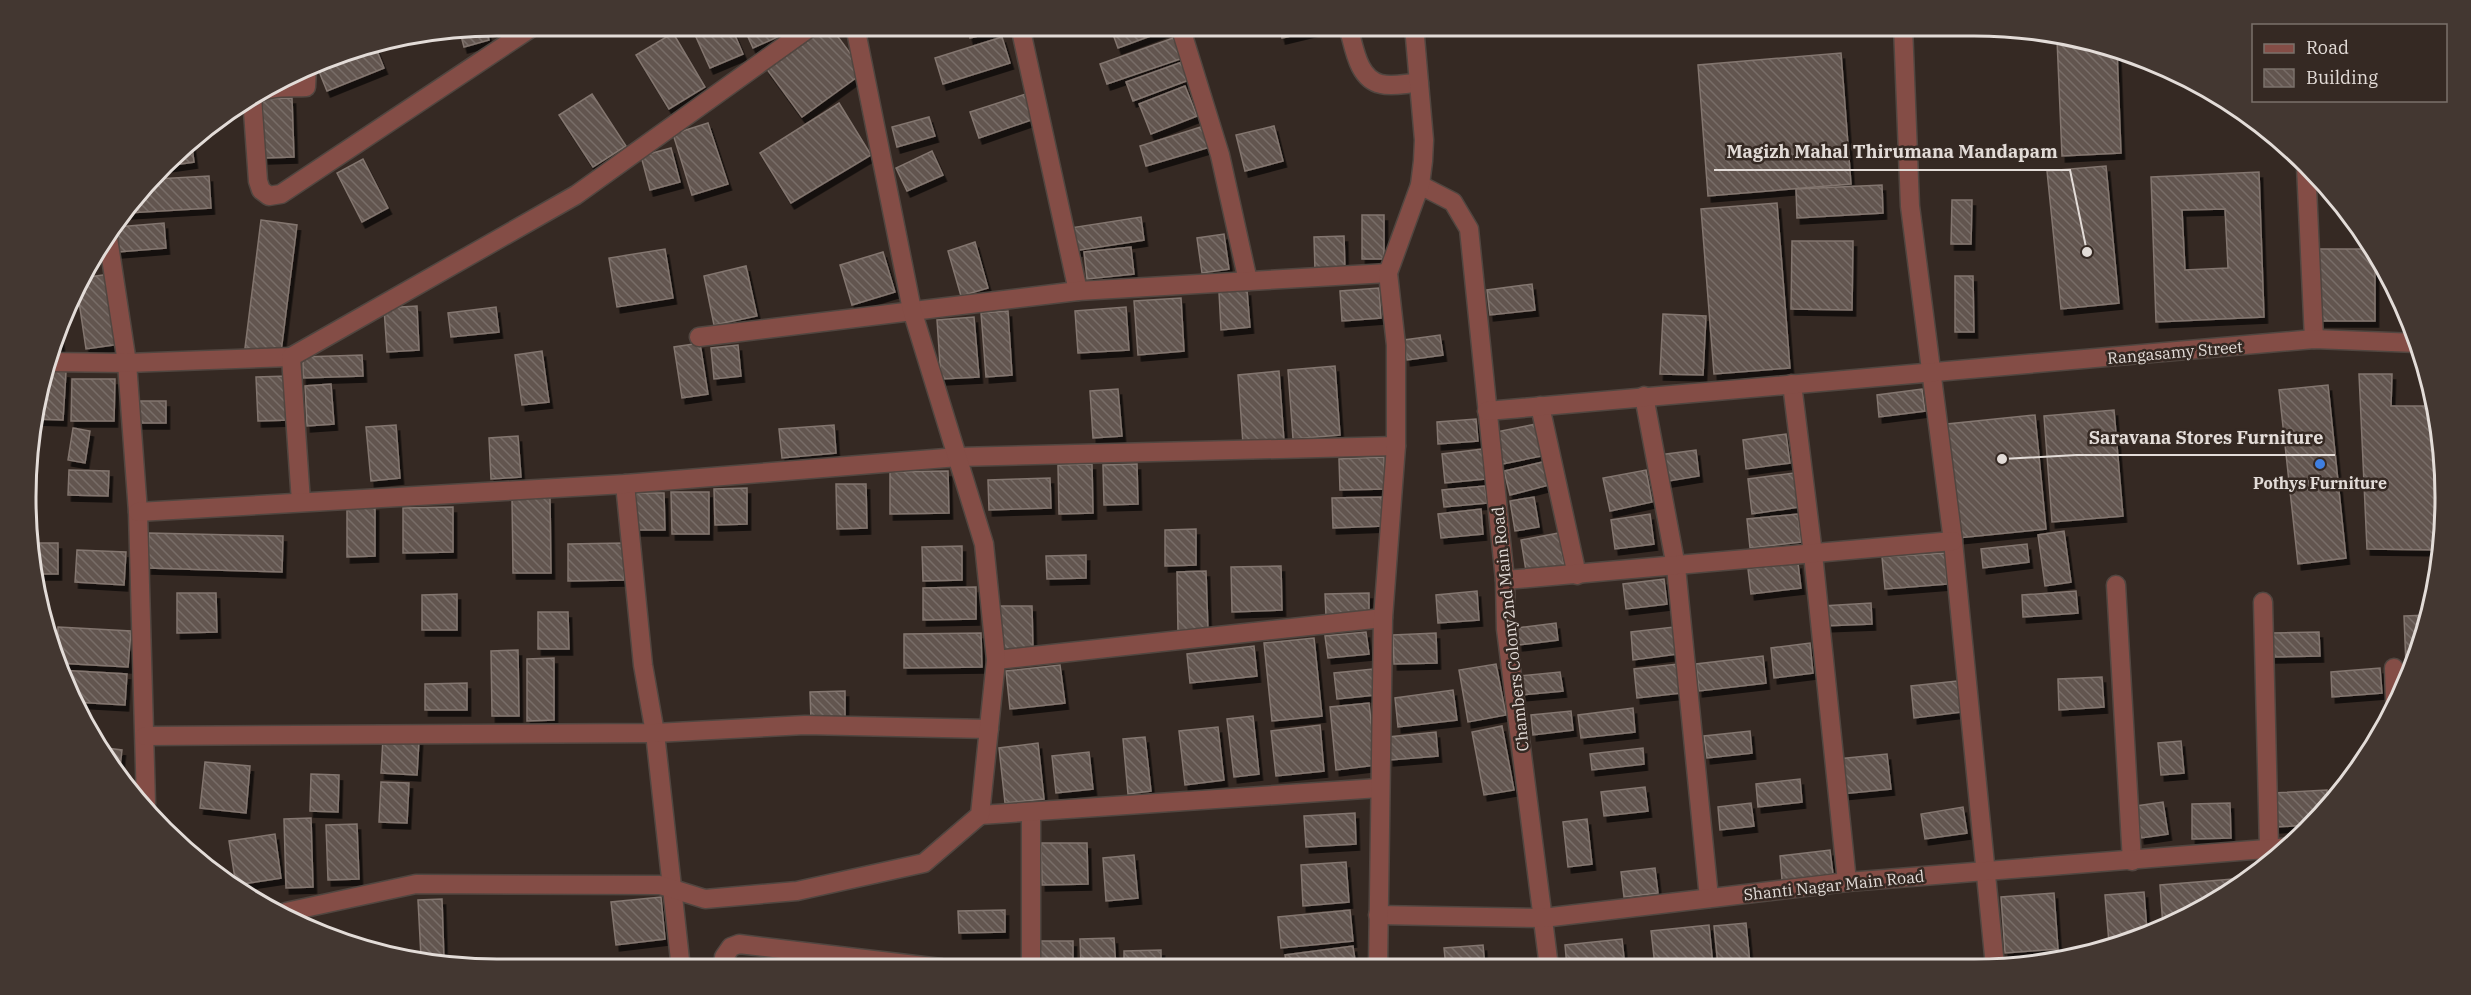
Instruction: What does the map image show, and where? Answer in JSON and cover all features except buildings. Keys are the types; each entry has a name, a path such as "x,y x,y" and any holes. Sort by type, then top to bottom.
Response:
{"street":[{"path":"253,107 258,181 261,190 269,196 281,195 519,36"},
{"path":"56,362 127,363 291,357 576,195 798,36"},
{"path":"857,36 912,310 984,544 996,660 980,815"},
{"path":"1022,36 1078,291"},
{"path":"1183,36 1220,155 1248,281"},
{"path":"1351,36 1357,58 1364,71 1374,81 1383,85 1419,83"},
{"path":"1378,959 1383,618 1396,446 1396,345 1388,273 1420,185 1424,140 1415,36"},
{"path":"1903,36 1910,206 1953,541 1994,958"},
{"path":"284,89 306,87 306,78"},
{"path":"2307,178 2314,339"},
{"name":"Chambers Colony2nd Main Road","path":"1420,185 1453,202 1462,213 1469,229 1505,580 1506,629 1549,959"},
{"path":"110,248 127,363 138,512 146,796"},
{"path":"699,337 1078,291 1388,273"},
{"name":"Rangasamy Street","path":"1486,411 2314,339 2409,343"},
{"path":"291,357 301,502"},
{"path":"1792,384 1813,554 1847,882"},
{"path":"1644,396 1676,567 1709,898"},
{"path":"1540,406 1577,575"},
{"path":"138,512 625,484 958,457 1396,446"},
{"path":"625,484 643,665 655,733 680,959"},
{"path":"1505,580 1676,567 1953,541"},
{"path":"2116,585 2132,861"},
{"path":"2263,602 2269,848"},
{"path":"996,660 1383,618"},
{"path":"2394,668 2395,685"},
{"path":"144,736 655,733 805,725 989,729"},
{"path":"292,911 416,884 660,885 705,899 797,891 924,863 980,815 1379,788"},
{"path":"1031,812 1031,959"},
{"name":"Shanti Nagar Main Road","path":"1378,915 1543,918 1847,882 2132,861 2273,848"},
{"path":"724,959 731,947 739,944 865,959"}],"place":[{"name":"Magizh Mahal Thirumana Mandapam","path":"2087,252"},
{"name":"Saravana Stores Furniture","path":"2002,459"},
{"name":"Pothys Furniture","path":"2320,464"}]}
